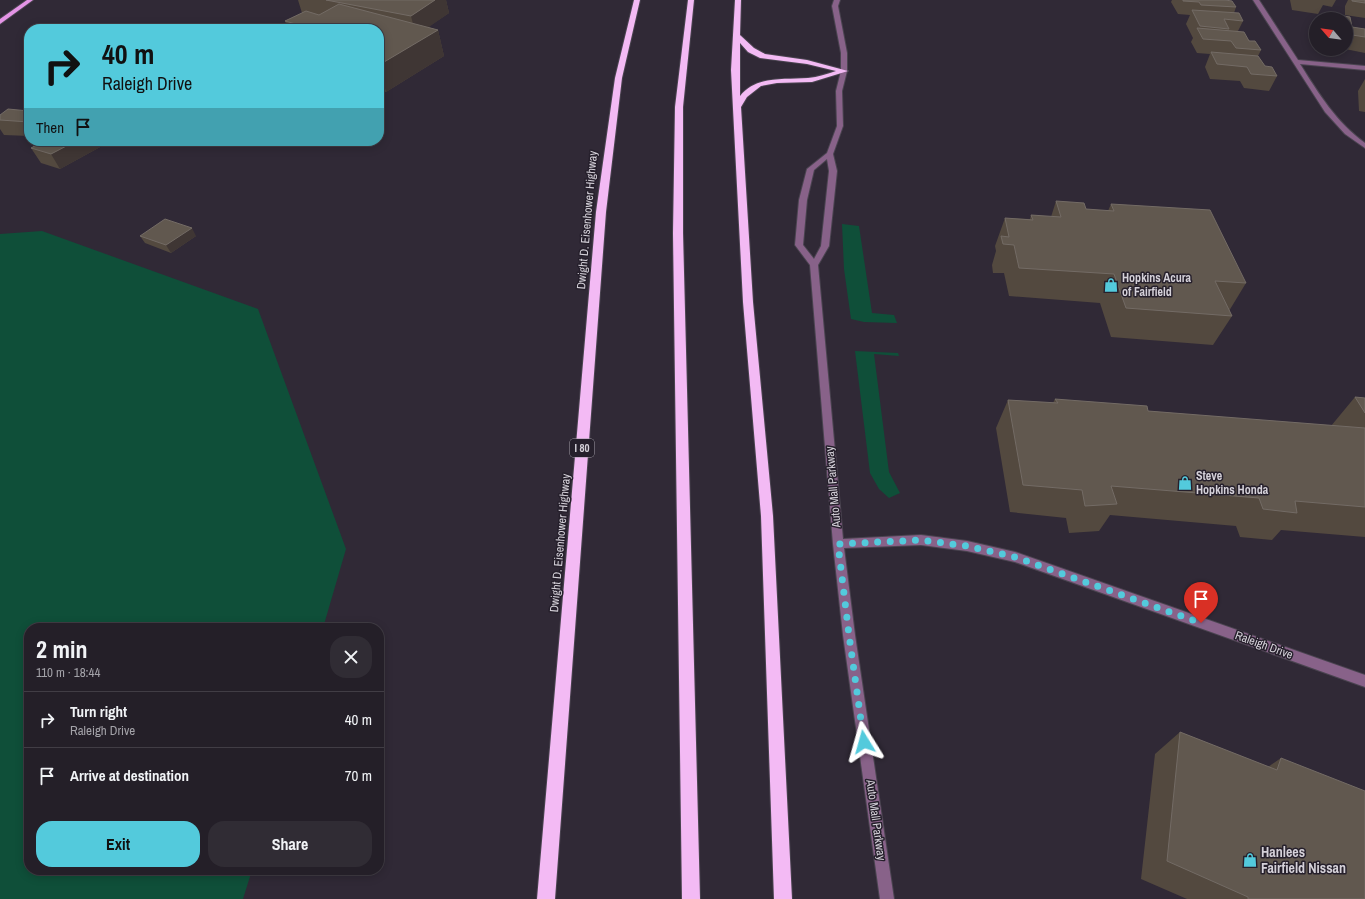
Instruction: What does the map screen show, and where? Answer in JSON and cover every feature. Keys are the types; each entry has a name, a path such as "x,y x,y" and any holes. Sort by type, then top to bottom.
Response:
{"highway":[{"name":"Dwight D. Eisenhower Highway","path":"546,899 600,212 614,98 628,30 637,0"},
{"path":"691,0 684,50 679,107 678,233 691,899"},
{"path":"738,0 736,35 737,108 748,302 767,516 783,899"},
{"path":"736,35 750,50 763,56 807,62 844,71"},
{"path":"737,108 743,94 758,84 776,80 809,80 844,71"}],"main road":[{"path":"0,22 30,0"}],"street":[{"path":"829,0 836,3 844,53 844,71 839,92 840,126 830,154 833,171 828,206 825,246 814,265 798,245 803,200 812,169 830,154"},
{"path":"1256,0 1328,111 1347,133 1365,146"},
{"path":"1297,62 1365,68"},
{"name":"Auto Mall Parkway","path":"814,265 838,544 849,635 887,899"},
{"name":"Raleigh Drive","path":"838,544 921,540 967,546 1015,557 1365,681"}],"green space":[{"path":"842,224 859,226 872,313 894,315 897,323 864,322 851,319 844,269"},
{"path":"42,231 258,309 346,549 324,623 24,623 24,875 250,875 243,899 0,899 0,234"},
{"path":"855,351 898,353 899,356 874,354 889,472 900,493 889,498 879,489 870,473"}],"building":[{"path":"326,0 435,0 411,16"},
{"path":"1183,0 1225,0 1232,1 1236,7 1201,5 1199,2"},
{"path":"1365,0 1365,3 1352,1"},
{"path":"339,4 438,30 384,62 384,24 296,24 285,21 306,11 319,15"},
{"path":"1192,10 1239,13 1243,21 1224,19 1229,29 1200,26"},
{"path":"1353,27 1365,29 1365,37 1353,35"},
{"path":"1197,28 1244,32 1249,41 1255,41 1261,50 1236,48 1231,41 1203,39"},
{"path":"1211,52 1258,56 1265,66 1272,67 1277,76 1251,74 1247,67 1217,64"},
{"path":"8,109 24,111 24,122 0,120 0,115"},
{"path":"35,146 66,146 51,154 31,148"},
{"path":"1056,201 1084,203 1086,209 1114,211 1111,204 1210,210 1246,283 1215,281 1232,316 1126,308 1114,274 1019,268 1014,245 1003,244 1001,236 1009,237 1005,218 1033,220 1031,215 1061,217"},
{"path":"165,219 192,228 166,245 140,236"},
{"path":"1355,397 1365,398 1365,413"},
{"name":"Steve Hopkins Honda","path":"1055,399 1147,406 1148,411 1365,428 1365,507 1295,501 1297,513 1263,509 1259,498 1111,486 1117,504 1085,506 1082,490 1023,485 1008,400 1058,403"},
{"path":"1180,732 1277,770 1281,758 1365,791 1365,899 1248,899 1248,897 1167,861"}],"place":[{"name":"Hopkins Acura of Fairfield","path":"1111,285"},
{"name":"Steve Hopkins Honda","path":"1185,483"},
{"name":"Hanlees Fairfield Nissan","path":"1250,860"}],"route":[{"path":"864,742 838,544 921,540 967,546 1015,557 1201,623"}]}
